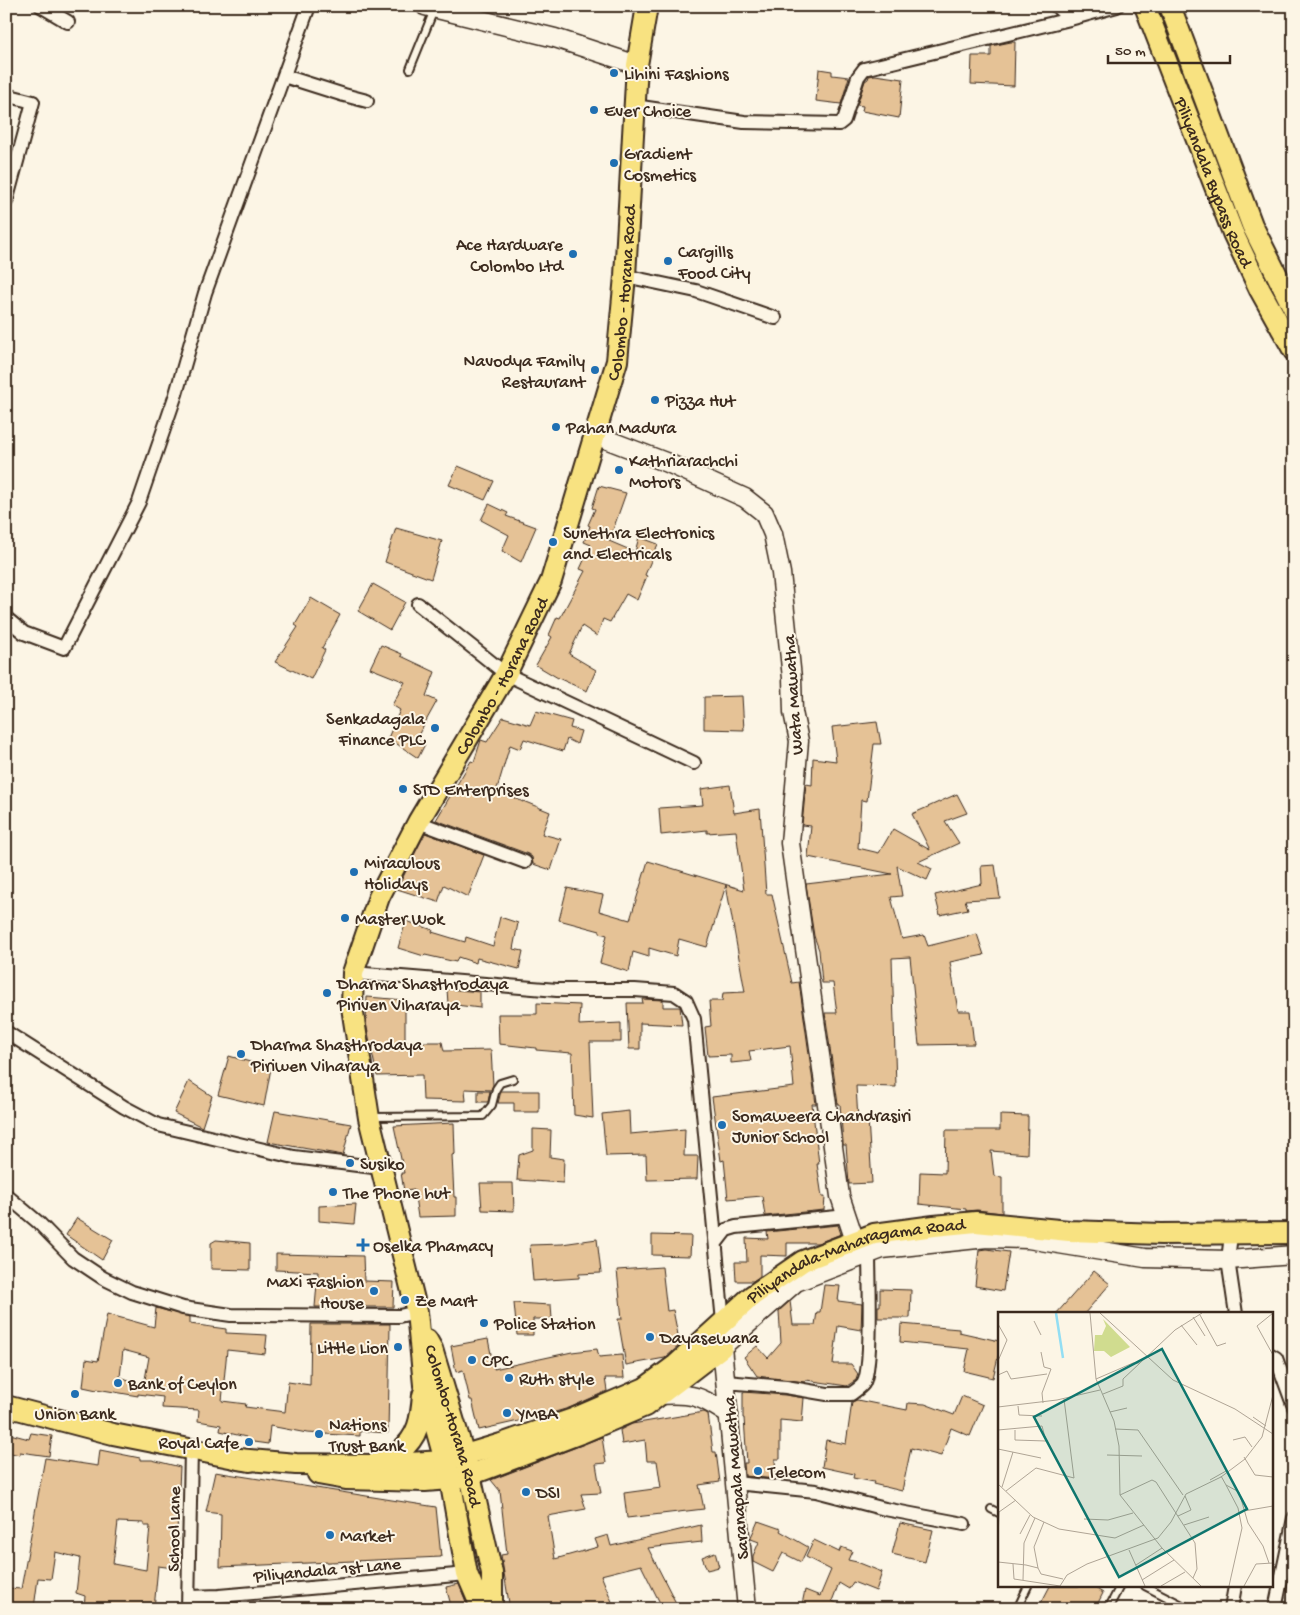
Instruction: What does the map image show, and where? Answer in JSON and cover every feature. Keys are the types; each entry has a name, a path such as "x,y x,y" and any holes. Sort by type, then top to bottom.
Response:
{"main road":[{"name":"Colombo - Horana Road","path":"418,1319 369,1118 352,1007 354,973 379,897 418,822 506,674 551,582 617,362 625,276 637,64 647,6"},
{"name":"Piliyandala Bypass Road","path":"1146,6 1233,233 1260,290 1294,351"},
{"name":"Piliyandala Bypass Road","path":"1170,6 1252,225 1294,309"},
{"name":"Piliyandala-Maharagama Road","path":"447,1470 464,1456 573,1419 645,1388 676,1365 752,1296 803,1262 862,1248 874,1234 976,1222 1069,1231 1230,1235 1294,1233"},
{"name":"Colombo-Horana Road","path":"418,1319 424,1385 447,1470 467,1574 482,1609"},
{"name":"Colombo-Horana Road","path":"418,1319 432,1349 470,1475 492,1573 492,1609"},
{"name":"Piliyandala-Maharagama Road","path":"447,1470 470,1475 581,1433 645,1406 722,1347"},
{"path":"371,1465 398,1452 412,1438 421,1420 424,1385"},
{"path":"6,1406 113,1434 346,1479 425,1481 447,1470"},
{"path":"238,1459 296,1464 371,1465 447,1470"}],"street":[{"path":"41,6 68,22"},
{"path":"6,618 24,633 64,648 139,502 176,394 205,293 308,6"},
{"path":"1056,6 1070,19"},
{"path":"634,106 744,122 839,124 844,120 858,77 864,69 1117,6"},
{"path":"430,7 556,38 637,64"},
{"path":"284,76 344,96 367,100"},
{"path":"6,95 33,102 6,202"},
{"path":"625,276 696,291 776,318"},
{"name":"Wata Mawatha","path":"595,435 668,463 745,498 764,513 773,534 781,573 792,678 793,712 799,741 790,843 840,1196 862,1248"},
{"path":"418,604 506,674 694,763"},
{"path":"418,822 525,862"},
{"path":"354,973 557,990 635,990 674,993 686,1002 694,1019 724,1322"},
{"path":"6,1032 124,1107 158,1126 294,1157 381,1168"},
{"path":"6,1195 39,1223 73,1258 103,1278 132,1292 183,1308 241,1315 400,1316 418,1319"},
{"path":"716,1243 726,1230 736,1227 847,1216"},
{"path":"1230,1235 1228,1260 1236,1312"},
{"name":"Piliyandala-Maharagama Road","path":"722,1347 796,1282 862,1248 882,1249 988,1238 1028,1239 1145,1258 1228,1260 1294,1255"},
{"path":"726,1382 786,1387 827,1394 851,1394 858,1389 864,1383 868,1368 870,1310 862,1248"},
{"name":"Saranapala Mawatha","path":"724,1322 722,1347 746,1609"},
{"path":"1272,1356 1276,1358 1294,1407"},
{"path":"659,1395 676,1394 708,1400 729,1415"},
{"name":"School Lane","path":"189,1603 191,1449"},
{"path":"735,1483 816,1491 885,1509 964,1524"},
{"path":"1275,1609 1294,1518"},
{"name":"Piliyandala 1st Lane","path":"189,1603 219,1596 467,1574"},
{"path":"1230,1609 1235,1588"}],"lane":[{"path":"410,69 430,7"},
{"path":"369,1118 483,1116 492,1105 496,1089 500,1083 513,1079"},
{"path":"991,1509 998,1512"},
{"path":"1017,1609 1027,1588"},
{"path":"1108,1609 1119,1588"},
{"path":"1149,1588 1189,1608"}],"building":[{"path":"1015,42 1014,86 971,84 972,56 991,56 991,46"},
{"path":"819,69 832,71 832,75 849,77 841,104 816,101"},
{"path":"875,75 903,79 899,118 862,111 863,106 857,105 865,81 869,76"},
{"path":"458,466 494,481 485,500 449,485"},
{"path":"599,486 626,493 609,541 635,552 639,537 658,544 637,600 626,594 610,622 603,619 597,636 582,626 569,654 596,670 587,691 558,678 536,665 552,637 549,635 557,617 560,618 585,571 580,569 591,545 584,542 590,526 588,525 595,509 592,508"},
{"path":"489,504 508,513 506,516 536,527 521,562 502,551 509,535 481,520"},
{"path":"396,528 442,541 431,579 385,562"},
{"path":"373,584 405,602 390,630 358,611"},
{"path":"311,598 340,615 322,648 325,650 311,679 275,662 298,627 295,625"},
{"path":"381,645 435,672 426,696 437,701 416,739 425,744 418,758 388,738 400,710 392,705 405,682 370,668"},
{"path":"742,696 744,730 704,729 704,697"},
{"path":"536,711 572,721 570,728 581,731 577,744 567,739 563,751 524,739 520,749 510,745 497,789 523,802 550,812 542,834 561,839 551,870 533,864 532,857 528,854 436,820 471,761 474,762 481,740 487,742 503,717 530,725"},
{"path":"877,722 881,744 874,744 867,801 861,800 858,848 879,853 893,829 930,850 912,814 957,794 967,813 945,821 959,843 918,862 932,869 927,880 897,866 902,896 891,897 902,939 924,935 928,946 977,934 984,955 950,962 958,1011 970,1011 974,1044 919,1045 910,957 892,958 896,1087 856,1086 858,1120 868,1119 872,1183 849,1184 846,1145 843,1145 840,1104 838,1104 825,1013 837,1013 833,983 822,983 819,950 814,936 806,884 892,874 808,857 811,826 802,825 806,784 812,785 813,758 836,761 832,727"},
{"path":"730,785 734,813 760,809 766,894 772,894 792,983 799,982 816,1104 812,1104 819,1164 817,1164 822,1197 825,1197 824,1210 765,1216 762,1196 728,1199 724,1160 721,1161 712,1097 794,1087 790,1046 749,1051 751,1061 731,1063 731,1055 708,1056 705,1027 711,1026 709,1001 722,1001 723,993 745,992 726,885 707,947 679,939 676,956 649,948 649,957 633,952 629,972 600,963 607,935 600,933 600,931 559,920 567,888 603,895 599,911 630,920 648,861 744,890 736,831 707,833 707,830 661,835 659,808 703,805 701,789"},
{"path":"425,833 484,855 468,897 444,885 438,902 397,889"},
{"path":"995,865 1000,898 965,900 968,909 940,915 935,895 982,884 981,866"},
{"path":"500,917 518,923 513,949 523,951 519,969 477,958 476,963 458,957 456,962 424,956 398,948 406,921 433,930 432,932 465,942 466,937 493,946"},
{"path":"447,989 480,992 480,1008 448,1004"},
{"path":"367,997 405,1000 405,1042 442,1042 444,1051 491,1050 493,1085 491,1090 465,1089 466,1101 423,1100 422,1075 377,1076 366,1023"},
{"path":"642,999 663,1000 663,1007 680,1007 682,1025 640,1023 640,1049 629,1049 627,1003 643,1003"},
{"path":"537,1003 580,1005 579,1025 621,1023 621,1042 590,1042 593,1118 574,1115 572,1053 499,1044 498,1014 537,1014"},
{"path":"229,1056 271,1068 264,1106 218,1095"},
{"path":"189,1081 212,1096 202,1127 174,1113"},
{"path":"478,1091 490,1091 488,1102 478,1102"},
{"path":"501,1091 539,1091 539,1112 514,1112 514,1103 498,1103"},
{"path":"275,1111 351,1124 343,1155 268,1142"},
{"path":"629,1111 630,1134 685,1129 684,1156 698,1156 697,1179 647,1180 646,1155 606,1156 602,1114"},
{"path":"1000,1115 1028,1116 1027,1154 991,1151 994,1176 1002,1177 1002,1213 977,1210 966,1211 966,1209 919,1204 920,1172 945,1173 946,1130 1000,1130"},
{"path":"454,1123 455,1154 452,1155 456,1216 418,1217 414,1190 404,1191 401,1173 404,1173 394,1126"},
{"path":"533,1129 551,1130 550,1157 564,1159 563,1183 517,1180 519,1155 533,1150"},
{"path":"480,1183 513,1183 514,1211 482,1210"},
{"path":"356,1204 354,1224 319,1221 319,1206"},
{"path":"77,1218 113,1240 102,1260 66,1235"},
{"path":"838,1225 841,1234 818,1243 787,1243 787,1256 760,1255 760,1276 753,1281 736,1281 735,1262 747,1262 746,1238 768,1239 767,1232"},
{"path":"652,1235 691,1236 690,1256 652,1255"},
{"path":"597,1239 601,1273 579,1274 579,1278 533,1281 530,1245 562,1244"},
{"path":"216,1240 250,1243 250,1270 211,1269 211,1243"},
{"path":"979,1250 1009,1252 1003,1291 975,1286"},
{"path":"276,1254 363,1256 364,1281 394,1282 393,1307 315,1307 318,1272 276,1270"},
{"path":"662,1267 667,1311 673,1310 680,1345 665,1358 626,1365 618,1319 622,1319 617,1270"},
{"path":"1094,1271 1110,1284 1086,1312 1058,1312"},
{"path":"824,1285 840,1286 838,1301 862,1304 861,1330 838,1326 833,1364 851,1364 858,1374 856,1380 847,1386 757,1376 744,1357 757,1346 768,1358 781,1343 779,1311 790,1301 793,1325 815,1325 817,1312 820,1312"},
{"path":"880,1289 911,1290 910,1318 878,1318"},
{"path":"514,1303 551,1305 552,1319 533,1319 533,1335 517,1335"},
{"path":"156,1308 190,1317 190,1324 226,1329 226,1333 267,1335 265,1354 227,1350 222,1401 246,1404 245,1407 285,1412 288,1382 310,1385 311,1324 390,1324 388,1433 360,1431 360,1436 307,1433 270,1426 268,1444 246,1441 246,1437 220,1431 221,1425 198,1421 199,1410 162,1408 163,1397 138,1394 138,1396 83,1387 86,1359 98,1361 107,1314 154,1327","holes":["123,1350 149,1357 144,1385 120,1377"]},
{"path":"901,1324 959,1329 959,1332 998,1341 998,1357 993,1378 964,1371 969,1349 900,1342"},
{"path":"488,1339 494,1369 572,1352 597,1349 599,1357 622,1355 624,1378 605,1378 607,1391 569,1408 479,1430 463,1370 456,1372 451,1346"},
{"path":"743,1392 804,1398 802,1422 780,1420 780,1459 775,1459 776,1479 745,1476 744,1463 747,1463"},
{"path":"962,1396 983,1405 970,1436 951,1428 941,1456 911,1448 902,1491 873,1484 874,1482 853,1478 854,1474 822,1467 826,1440 846,1444 852,1402 857,1400 907,1410 908,1403 925,1404 954,1415"},
{"path":"704,1412 708,1414 713,1452 716,1452 720,1482 699,1485 704,1509 627,1518 624,1493 661,1488 657,1461 647,1461 645,1440 622,1444 620,1430 632,1424"},
{"path":"6,1433 29,1439 31,1433 52,1436 49,1456 20,1452 20,1455 6,1452"},
{"path":"602,1437 606,1463 596,1464 601,1493 581,1494 586,1509 548,1516 555,1559 598,1547 595,1539 608,1535 611,1546 701,1525 702,1542 648,1548 679,1609 663,1609 641,1565 601,1575 615,1609 510,1609 501,1555 507,1554 500,1491 491,1480"},
{"path":"100,1450 180,1467 177,1533 179,1533 174,1568 158,1566 154,1609 84,1609 85,1596 76,1593 80,1558 55,1552 51,1579 38,1578 34,1608 6,1603 8,1588 21,1589 45,1458 98,1466","holes":["118,1522 144,1523 144,1526 150,1526 146,1570 113,1564"]},
{"name":"Market","path":"215,1472 436,1507 441,1557 220,1567 221,1514 206,1512"},
{"path":"758,1521 781,1529 780,1531 808,1547 801,1562 783,1553 773,1572 753,1562 753,1556 759,1542 751,1539 751,1537"},
{"path":"900,1523 933,1530 925,1562 892,1554"},
{"path":"814,1540 839,1552 841,1547 852,1551 848,1560 882,1572 876,1591 853,1582 849,1589 839,1583 832,1601 850,1609 801,1609 805,1590 820,1596 831,1570 806,1557"},
{"path":"715,1552 719,1567 707,1570 702,1557"},
{"path":"459,1584 469,1609 452,1609 446,1587"},
{"path":"1049,1588 1095,1588 1103,1593 1095,1609 1038,1609"}],"place":[{"name":"Lihini Fashions","path":"614,73"},
{"name":"Ever Choice","path":"594,110"},
{"name":"Gradient Cosmetics","path":"614,163"},
{"name":"Ace Hardware Colombo Ltd","path":"573,254"},
{"name":"Cargills Food City","path":"668,261"},
{"name":"Navodya Family Restaurant","path":"595,370"},
{"name":"Pizza Hut","path":"655,400"},
{"name":"Pahan Madura","path":"556,427"},
{"name":"Kathriarachchi Motors","path":"619,470"},
{"name":"Sunethra Electronics and Electricals","path":"553,542"},
{"name":"Senkadagala Finance PLC","path":"435,728"},
{"name":"STD Enterprises","path":"403,789"},
{"name":"Miraculous Holidays","path":"354,872"},
{"name":"Master Wok","path":"345,918"},
{"name":"Dharma Shasthrodaya Piriven Viharaya","path":"327,993"},
{"name":"Dharma Shasthrodaya Piriwen Viharaya","path":"241,1054"},
{"name":"Somaweera Chandrasiri Junior School","path":"722,1125"},
{"name":"Susiko","path":"350,1163"},
{"name":"The Phone hut","path":"333,1192"},
{"name":"Oselka Phamacy","path":"363,1245"},
{"name":"Maxi Fashion House","path":"374,1291"},
{"name":"Ze Mart","path":"405,1300"},
{"name":"Police Station","path":"484,1323"},
{"name":"Dayasewana","path":"650,1337"},
{"name":"Little Lion","path":"398,1347"},
{"name":"CPC","path":"472,1360"},
{"name":"Ruth style","path":"509,1378"},
{"name":"Bank of Ceylon","path":"118,1383"},
{"name":"Union Bank","path":"75,1394"},
{"name":"YMBA","path":"507,1413"},
{"name":"Nations Trust Bank","path":"319,1434"},
{"name":"Royal Cafe","path":"249,1442"},
{"name":"Telecom","path":"758,1471"},
{"name":"DSI","path":"526,1492"},
{"name":"Market","path":"330,1535"}]}
